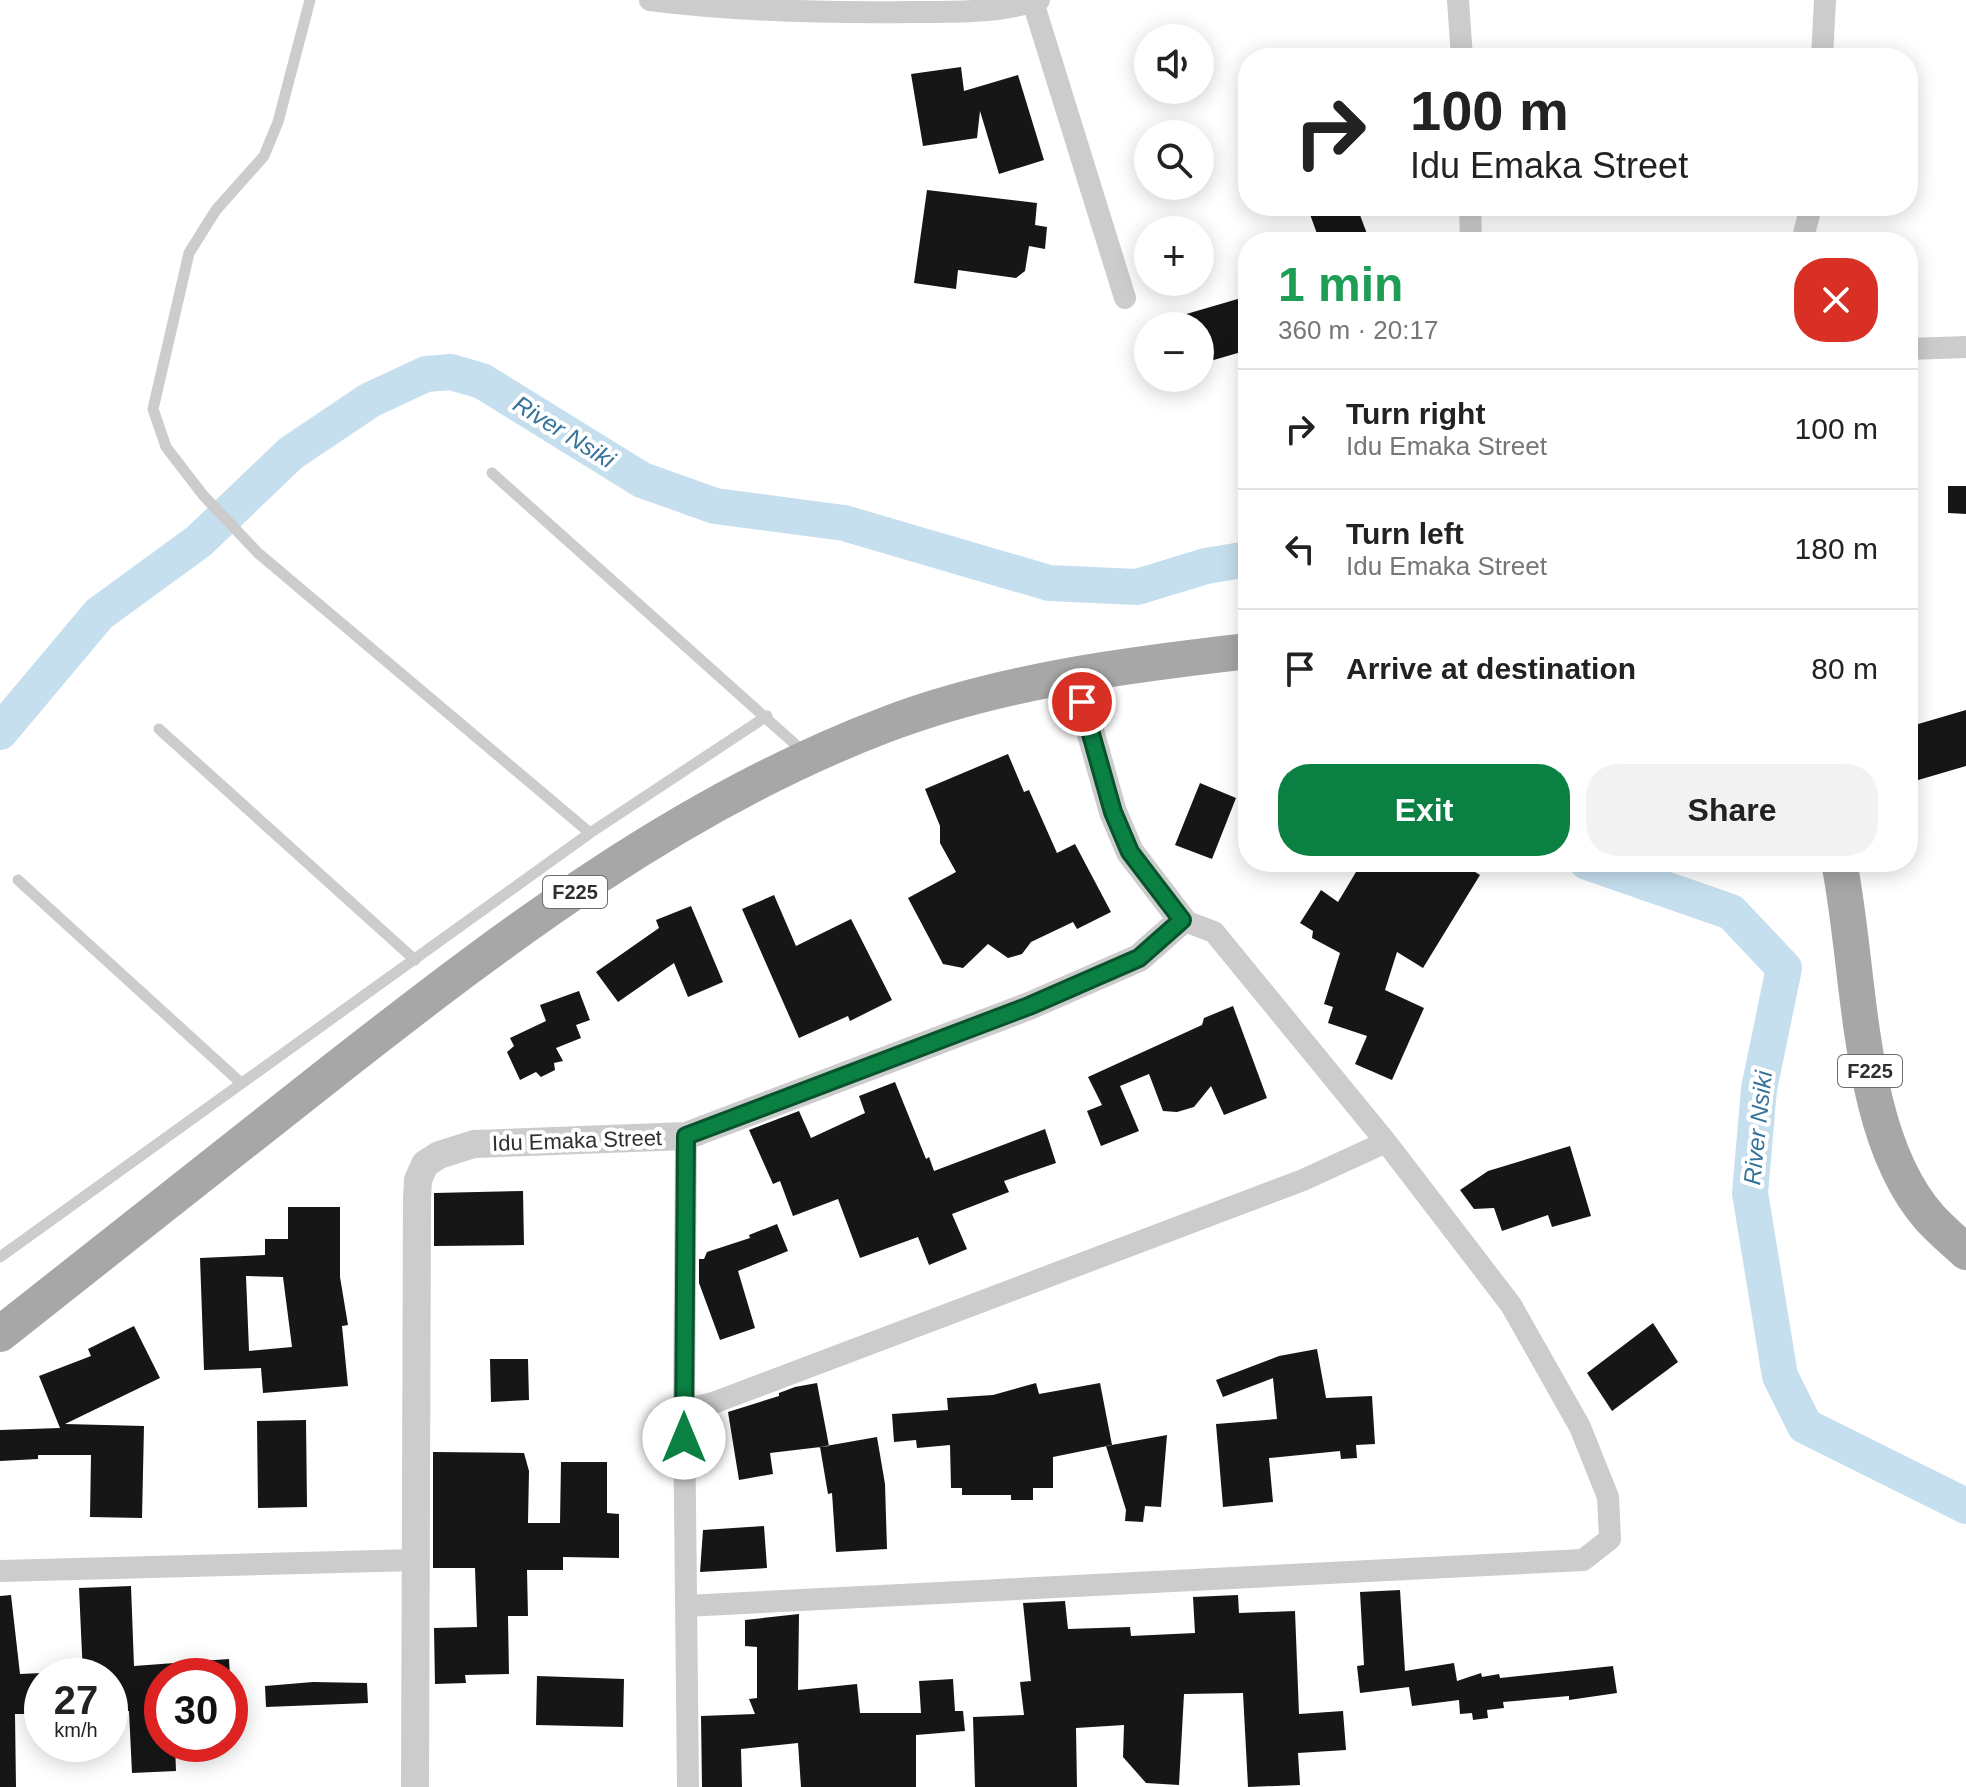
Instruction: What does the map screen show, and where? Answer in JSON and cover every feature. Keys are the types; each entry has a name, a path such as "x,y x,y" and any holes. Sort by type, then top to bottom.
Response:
{"main road":[{"name":"F225","path":"0,1334 446,982 640,846 808,756 888,723 1074,674 1238,652"},
{"name":"F225","path":"1841,872 1877,1115 1896,1162 1929,1217 1966,1252"}],"street":[{"path":"1458,0 1461,48"},
{"path":"1823,48 1825,0"},
{"path":"661,1 714,8 853,13 968,11 1036,1 1125,298"},
{"path":"1918,349 1966,347"},
{"path":"686,1606 1583,1560 1610,1539 1608,1497 1580,1427 1511,1305 1386,1142 1214,932 1182,920 1130,852 1113,812 1074,674"},
{"name":"Idu Emaka Street","path":"415,1787 417,1198 418,1180 425,1164 439,1155 474,1144 686,1136 1029,1006 1139,958 1182,920"},
{"path":"686,1136 684,1410 688,1787"},
{"path":"684,1410 713,1403 1303,1180 1386,1142"},
{"path":"0,1571 416,1560"}],"lane":[{"path":"310,0 278,122 264,156 216,210 189,253 153,409 166,447 203,495 258,553 590,833"},
{"path":"492,473 767,716 808,756"},
{"path":"0,1257 590,833 767,716"},
{"path":"159,729 415,960"},
{"path":"18,880 240,1082"}],"building":[{"path":"961,67 964,91 1018,75 1044,160 999,174 980,111 977,138 923,146 911,74"},
{"path":"927,190 1037,203 1035,225 1047,227 1045,249 1029,246 1025,271 1016,278 958,270 956,289 914,283"},
{"path":"1311,216 1360,216 1366,232 1316,232"},
{"path":"1238,299 1238,353 1214,360 1214,312 1193,312"},
{"path":"1948,486 1966,486 1966,514 1948,513"},
{"path":"1966,710 1966,766 1918,780 1918,724"},
{"path":"1008,754 1024,792 1029,790 1057,853 1075,844 1111,912 1077,929 1073,922 1031,942 1022,954 1008,958 988,944 963,968 943,964 908,898 956,872 940,843 940,826 925,789"},
{"path":"1200,783 1236,798 1212,859 1175,845"},
{"path":"1356,872 1475,872 1480,875 1423,968 1397,952 1385,990 1424,1008 1392,1080 1355,1064 1367,1036 1328,1023 1333,1007 1324,1004 1340,953 1312,938 1313,931 1300,923 1321,890 1338,902"},
{"path":"774,895 796,946 851,919 892,1000 850,1021 848,1016 799,1038 742,909"},
{"path":"691,906 723,982 688,997 674,963 618,1002 596,972 659,928 656,920"},
{"path":"579,991 590,1020 576,1025 581,1038 556,1048 563,1061 554,1063 555,1070 541,1077 536,1072 520,1080 507,1052 514,1046 510,1038 546,1021 540,1005"},
{"path":"1233,1006 1267,1098 1224,1115 1211,1086 1194,1107 1177,1112 1163,1111 1149,1074 1120,1086 1139,1131 1101,1146 1087,1111 1102,1105 1088,1077 1202,1025 1204,1018"},
{"path":"895,1082 926,1159 929,1157 934,1171 1045,1129 1056,1163 1004,1181 1009,1192 952,1214 967,1249 929,1265 918,1237 860,1258 838,1199 793,1216 780,1181 773,1184 749,1130 799,1111 811,1138 865,1113 859,1096"},
{"path":"1570,1146 1591,1216 1552,1227 1548,1215 1502,1231 1494,1208 1474,1209 1460,1190 1488,1171"},
{"path":"523,1191 524,1245 434,1246 434,1193"},
{"path":"288,1207 340,1207 340,1277 348,1325 342,1326 348,1386 263,1393 261,1368 204,1370 200,1258 265,1255 265,1239 288,1239","holes":["246,1276 283,1277 292,1347 249,1351"]},
{"path":"777,1224 788,1251 738,1271 755,1328 720,1340 699,1283 699,1259 704,1259 707,1252 750,1238 749,1235"},
{"path":"1653,1323 1678,1362 1612,1411 1587,1373"},
{"path":"134,1326 160,1378 65,1424 144,1426 142,1518 90,1517 91,1455 38,1455 38,1459 0,1461 0,1430 60,1428 39,1376 91,1356 88,1349"},
{"path":"1317,1349 1326,1398 1372,1396 1375,1444 1356,1445 1357,1458 1341,1459 1340,1451 1269,1458 1273,1502 1223,1507 1216,1424 1277,1419 1273,1378 1223,1397 1216,1380 1279,1356"},
{"path":"490,1359 528,1359 529,1400 491,1402"},
{"path":"817,1383 829,1446 770,1453 773,1474 739,1480 728,1412 779,1396 779,1393 795,1387"},
{"path":"1036,1383 1039,1394 1100,1383 1112,1445 1053,1457 1053,1488 1033,1488 1033,1500 1011,1500 1011,1495 962,1495 962,1488 951,1488 950,1445 917,1448 916,1440 894,1442 892,1414 948,1410 947,1398 993,1395"},
{"path":"306,1420 307,1507 258,1508 257,1421"},
{"path":"1167,1435 1161,1507 1145,1506 1143,1522 1125,1521 1126,1510 1106,1446"},
{"path":"877,1437 885,1484 887,1549 836,1552 832,1493 828,1494 820,1447"},
{"path":"433,1452 524,1453 529,1471 528,1523 560,1523 561,1462 607,1462 607,1513 619,1514 619,1558 563,1557 563,1570 527,1570 528,1616 508,1616 509,1674 465,1675 466,1683 435,1684 434,1628 477,1627 475,1568 433,1568"},
{"path":"764,1526 767,1568 700,1572 703,1530"},
{"path":"131,1586 134,1666 144,1665 144,1762 176,1762 176,1771 132,1773 128,1658 82,1658 79,1588"},
{"path":"1400,1590 1405,1671 1454,1663 1457,1681 1481,1673 1482,1677 1499,1674 1500,1678 1613,1666 1617,1693 1569,1700 1569,1696 1503,1702 1504,1708 1487,1710 1488,1718 1473,1720 1472,1713 1460,1714 1459,1700 1412,1706 1409,1687 1360,1693 1357,1666 1364,1665 1360,1592"},
{"path":"11,1595 20,1674 24,1674 24,1714 15,1714 16,1787 0,1787 0,1596"},
{"path":"1238,1595 1239,1613 1295,1611 1299,1714 1343,1711 1346,1750 1298,1753 1300,1785 1248,1787 1243,1693 1184,1694 1179,1785 1146,1783 1123,1757 1124,1725 1076,1728 1077,1787 975,1787 973,1717 1024,1715 1020,1682 1031,1681 1023,1603 1065,1601 1068,1629 1130,1627 1131,1636 1195,1633 1193,1597"},
{"path":"799,1614 798,1690 857,1684 860,1713 921,1713 919,1681 953,1679 955,1711 963,1711 965,1731 916,1735 916,1787 801,1787 798,1743 741,1749 742,1787 702,1787 701,1716 755,1714 749,1699 757,1698 757,1647 745,1646 745,1620"},
{"path":"537,1676 624,1679 623,1727 536,1725"},
{"path":"313,1682 367,1683 368,1703 266,1707 265,1686"}],"waterway":[{"name":"River Nsiki","path":"0,732 99,614 199,541 291,453 370,400 426,374 451,372 482,381 642,480 715,506 844,523 1049,583 1137,587 1206,566 1238,561"},
{"name":"River Nsiki","path":"1616,872 1731,912 1784,968 1759,1089 1750,1193 1780,1376 1805,1426 1966,1506"}],"route":[{"path":"684,1438 686,1136 1029,1006 1139,958 1182,920 1130,852 1113,812 1082,702"}]}
